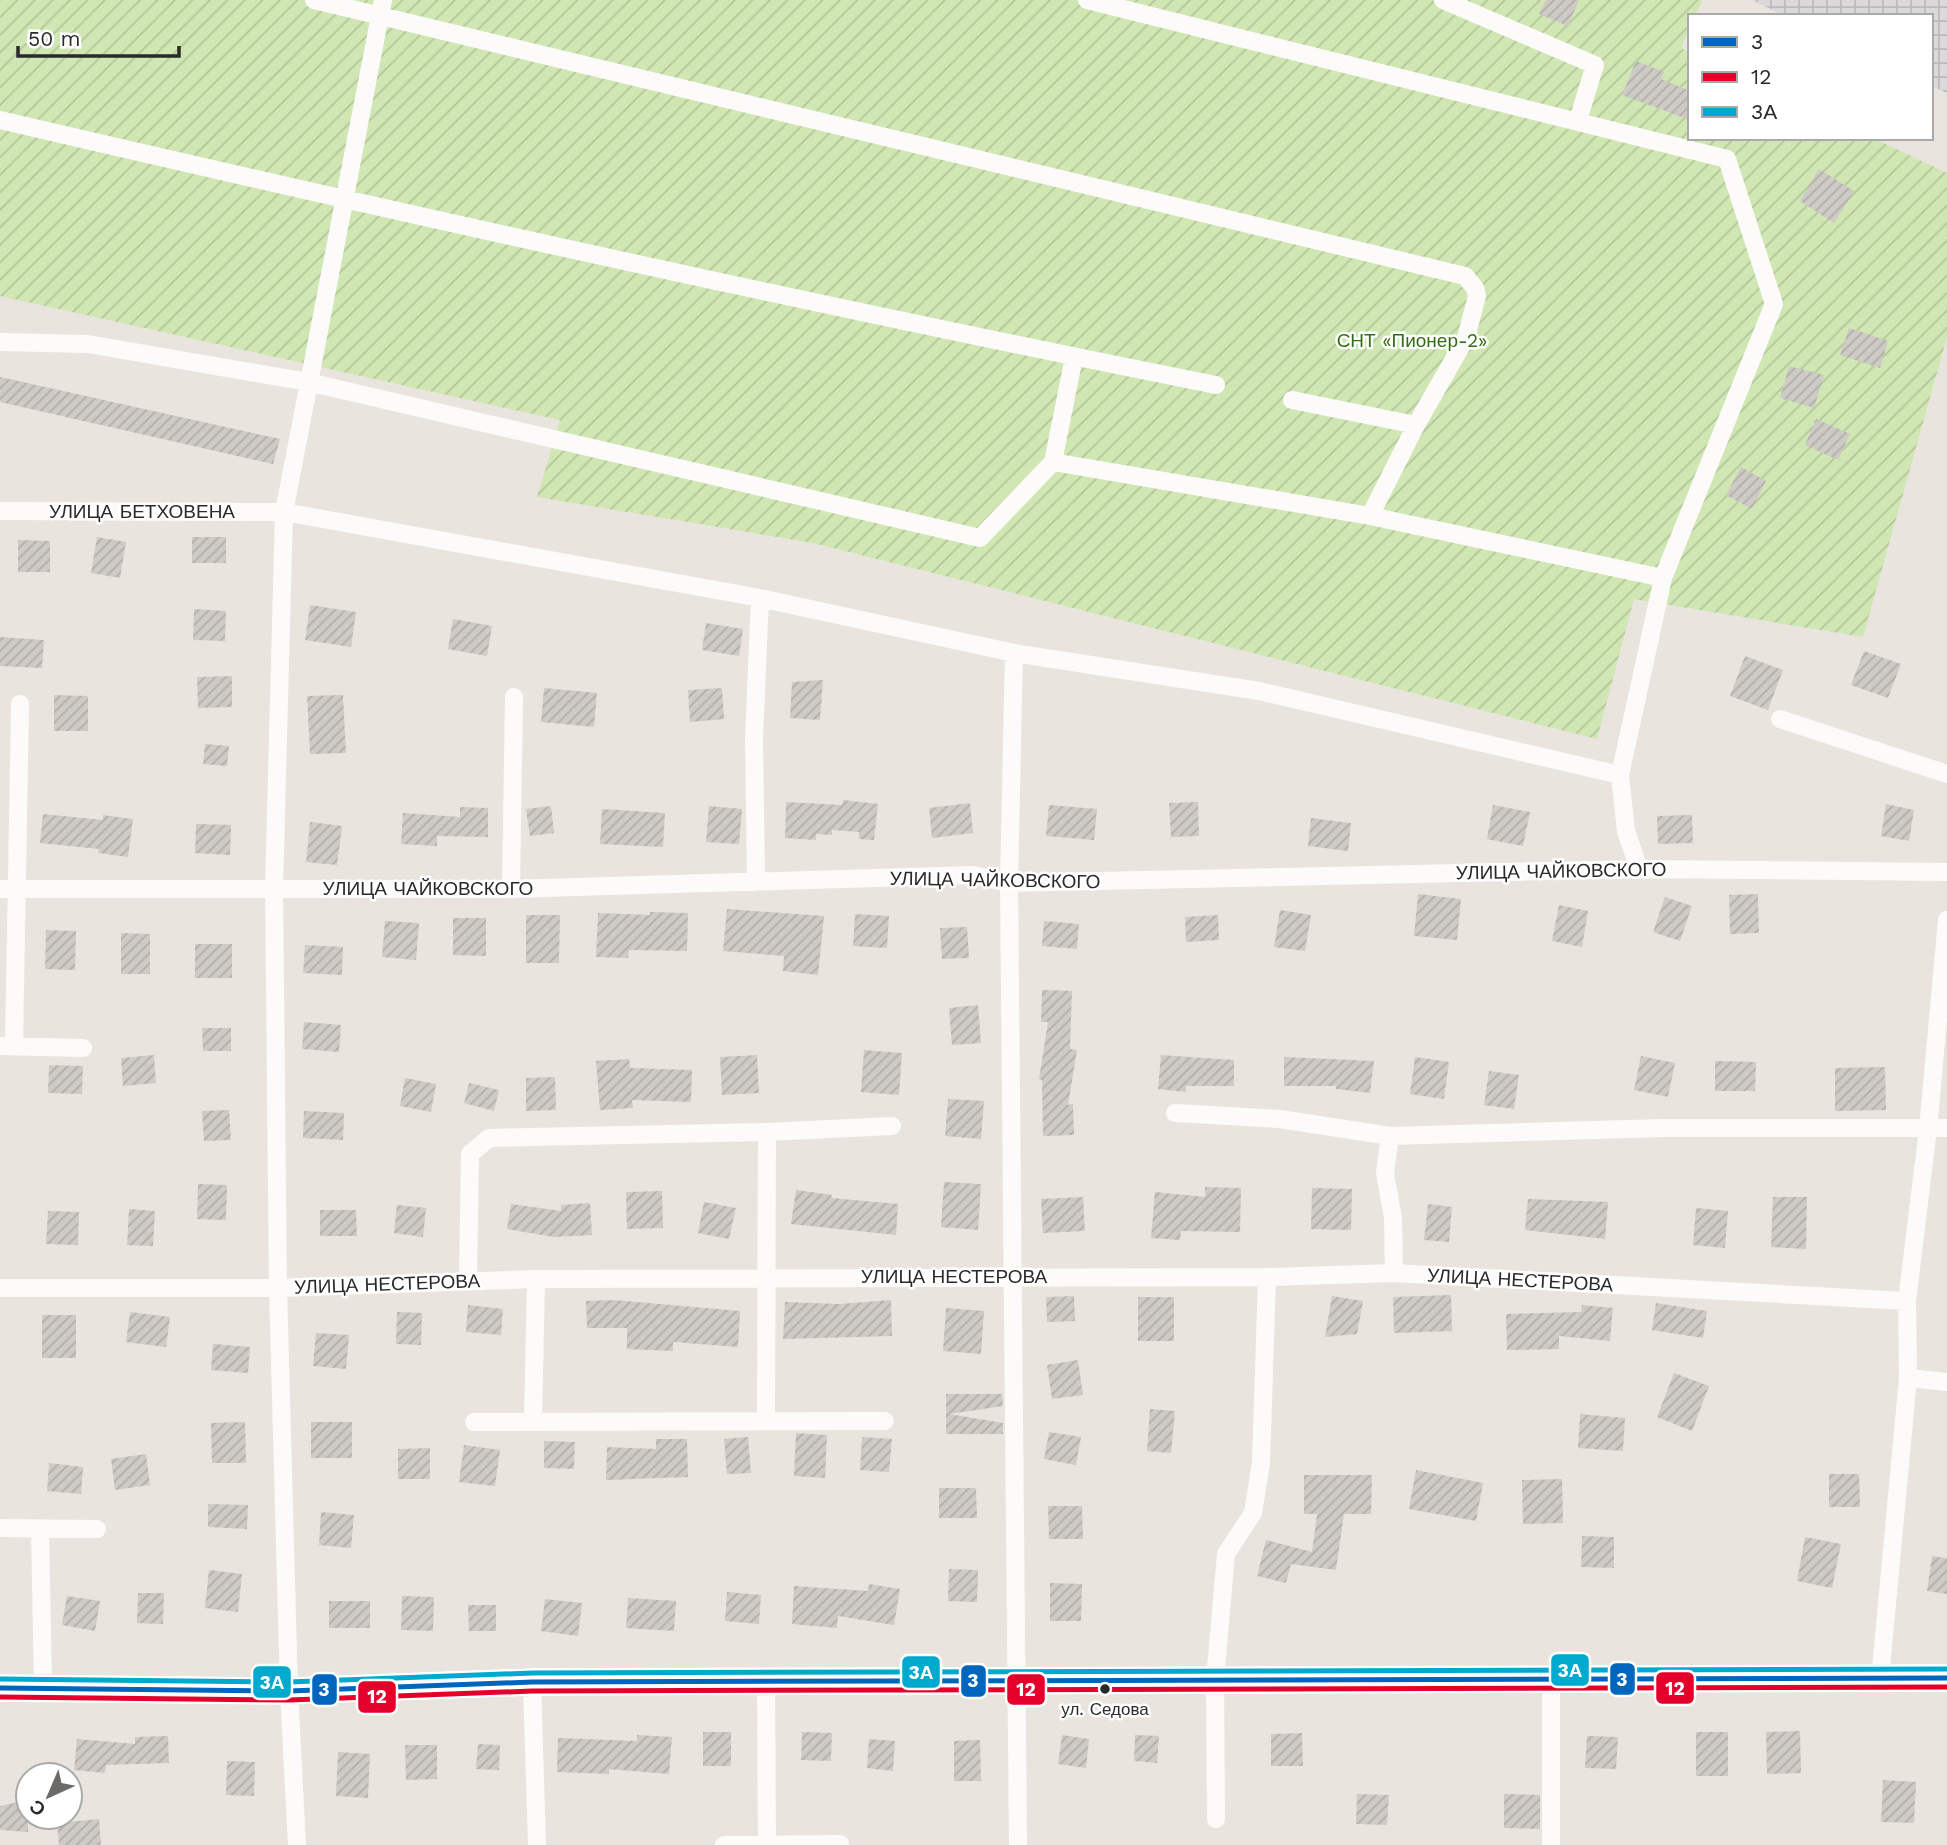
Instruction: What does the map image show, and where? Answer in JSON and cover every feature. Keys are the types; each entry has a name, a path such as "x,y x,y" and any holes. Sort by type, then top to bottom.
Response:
{"main road":[{"path":"0,1688 289,1691 532,1682 1551,1677 1947,1678"}],"street":[{"path":"314,0 382,8 1465,276 1475,288 1476,296 1466,338 1416,425 1370,516"},
{"path":"1087,0 1727,159 1774,304 1663,578 1620,775 1626,831 1639,869"},
{"path":"1443,0 1595,65 1578,120"},
{"path":"297,1845 289,1691 278,1288 274,888 284,512 382,8"},
{"path":"0,120 346,200 1216,385"},
{"path":"0,342 88,344 308,383 980,538 1053,462 1074,356"},
{"path":"1292,400 1416,425"},
{"path":"1053,462 1370,516 1663,578"},
{"name":"УЛИЦА БЕТХОВЕНА","path":"0,511 284,512 760,598 1014,653 1259,691 1620,775"},
{"path":"757,882 754,738 760,598"},
{"path":"1014,653 1009,883 1017,1845"},
{"path":"511,888 514,697"},
{"path":"20,704 8,889 7,1046 83,1048"},
{"path":"1780,719 1947,774"},
{"name":"УЛИЦА ЧАЙКОВСКОГО","path":"8,889 511,888 973,875 1009,883 1639,869 1947,872"},
{"path":"1880,1679 1908,1378 1907,1301 1928,1129 1947,920"},
{"path":"1175,1114 1280,1119 1390,1136 1663,1128 1947,1128"},
{"path":"468,1280 470,1154 489,1138 767,1132 892,1126"},
{"path":"766,1421 767,1132"},
{"path":"1390,1136 1385,1172 1393,1218 1394,1273"},
{"name":"УЛИЦА НЕСТЕРОВА","path":"0,1288 278,1288 468,1280 765,1276 1267,1277 1394,1273 1907,1301"},
{"path":"1216,1819 1216,1680 1226,1554 1253,1513 1261,1463 1267,1277"},
{"path":"533,1422 536,1279"},
{"path":"1908,1378 1947,1382"},
{"path":"474,1422 885,1421"},
{"path":"0,1528 97,1529"},
{"path":"40,1529 43,1688"},
{"path":"1551,1677 1551,1845"},
{"path":"766,1681 767,1845"},
{"path":"532,1682 537,1845"},
{"path":"724,1845 841,1844"}],"shaded area":[{"path":"1752,0 1947,0 1947,93 1933,87 1933,14 1781,14"}],"green space":[{"name":"СНТ «Пионер-2»","path":"0,0 1702,0 1696,14 1688,14 1688,32 1681,48 1688,52 1688,140 1877,140 1947,173 1947,337 1863,637 1634,599 1597,739 813,543 537,497 560,420 0,296"}],"building":[{"path":"1546,0 1579,0 1568,26 1539,14"},
{"path":"1636,61 1664,72 1661,79 1688,90 1688,119 1622,95"},
{"path":"1819,169 1854,191 1834,223 1800,201"},
{"path":"1849,328 1888,341 1880,368 1840,355"},
{"path":"1789,366 1824,375 1814,408 1780,398"},
{"path":"0,377 280,439 273,464 0,402"},
{"path":"1816,419 1850,434 1838,460 1805,445"},
{"path":"1741,467 1766,481 1752,509 1726,495"},
{"path":"97,537 126,542 120,578 91,573"},
{"path":"192,537 226,537 226,563 192,563"},
{"path":"18,540 50,541 50,572 18,572"},
{"path":"310,605 356,612 351,647 305,640"},
{"path":"194,609 226,611 225,641 193,640"},
{"path":"453,619 492,626 487,656 448,649"},
{"path":"706,623 743,629 739,656 702,650"},
{"path":"0,637 44,640 42,668 0,666"},
{"path":"1864,651 1901,664 1888,698 1851,685"},
{"path":"1745,656 1783,670 1768,710 1730,696"},
{"path":"232,676 232,707 198,708 197,677"},
{"path":"823,680 820,720 790,718 792,682"},
{"path":"544,688 597,693 594,727 541,722"},
{"path":"722,688 724,719 690,722 688,690"},
{"path":"54,695 88,696 88,731 54,731"},
{"path":"343,695 346,753 310,754 307,696"},
{"path":"205,744 229,746 227,766 203,764"},
{"path":"843,800 878,804 874,840 859,839 859,832 832,830 832,835 816,834 816,840 785,838 786,802 842,805"},
{"path":"1198,802 1199,836 1171,837 1169,803"},
{"path":"970,803 973,833 932,838 929,808"},
{"path":"1886,804 1914,810 1909,841 1881,836"},
{"path":"1049,805 1097,809 1094,840 1046,836"},
{"path":"1493,805 1530,812 1523,846 1487,839"},
{"path":"551,806 554,833 530,836 526,809"},
{"path":"709,806 742,809 739,844 706,842"},
{"path":"460,807 488,808 488,837 437,836 437,846 401,844 403,813 460,817"},
{"path":"602,809 665,813 663,847 600,844"},
{"path":"43,814 103,820 103,815 133,819 128,857 98,853 99,849 40,843"},
{"path":"1692,815 1693,843 1658,844 1657,816"},
{"path":"1311,818 1351,823 1348,851 1308,846"},
{"path":"310,822 342,826 337,865 306,862"},
{"path":"196,824 231,825 230,855 195,853"},
{"path":"1418,894 1461,899 1457,940 1414,936"},
{"path":"1758,894 1759,933 1730,934 1729,895"},
{"path":"1665,897 1692,906 1680,941 1653,932"},
{"path":"1559,905 1588,911 1582,947 1552,941"},
{"path":"727,909 824,916 818,975 783,971 784,956 723,951"},
{"path":"1280,910 1311,915 1305,951 1274,947"},
{"path":"650,912 688,913 687,951 629,950 628,958 596,957 598,913 650,915"},
{"path":"855,914 889,916 887,948 853,946"},
{"path":"526,915 560,915 559,963 526,963"},
{"path":"1218,915 1219,940 1186,942 1185,917"},
{"path":"453,918 486,918 486,956 453,955"},
{"path":"385,921 419,923 416,960 382,957"},
{"path":"1044,921 1079,924 1077,949 1042,946"},
{"path":"967,927 969,958 942,959 940,928"},
{"path":"46,930 76,931 75,970 45,969"},
{"path":"121,933 150,934 150,974 121,974"},
{"path":"195,944 232,944 232,978 195,978"},
{"path":"305,945 343,947 342,975 303,973"},
{"path":"1042,990 1072,991 1070,1049 1077,1050 1068,1105 1073,1104 1074,1135 1043,1136 1042,1080 1039,1079 1048,1022 1041,1022"},
{"path":"978,1005 981,1043 952,1045 949,1008"},
{"path":"304,1022 341,1025 339,1052 302,1049"},
{"path":"202,1028 231,1028 231,1051 203,1051"},
{"path":"864,1050 902,1053 899,1095 861,1092"},
{"path":"154,1055 156,1083 123,1086 121,1058"},
{"path":"757,1055 759,1093 722,1095 720,1057"},
{"path":"1161,1055 1234,1060 1234,1086 1186,1086 1186,1092 1158,1089"},
{"path":"1641,1056 1675,1063 1668,1097 1634,1090"},
{"path":"1284,1057 1374,1061 1370,1093 1336,1089 1336,1086 1284,1086"},
{"path":"1415,1057 1449,1062 1444,1099 1410,1094"},
{"path":"629,1059 630,1068 692,1070 691,1102 632,1100 633,1108 600,1110 596,1061"},
{"path":"1715,1061 1756,1062 1755,1091 1715,1091"},
{"path":"49,1065 83,1066 82,1094 48,1093"},
{"path":"1885,1067 1886,1110 1835,1111 1835,1068"},
{"path":"1489,1071 1519,1075 1514,1109 1484,1105"},
{"path":"555,1077 556,1110 526,1111 526,1078"},
{"path":"405,1078 436,1084 431,1112 400,1106"},
{"path":"469,1083 499,1090 494,1111 464,1103"},
{"path":"948,1099 984,1101 981,1139 945,1136"},
{"path":"229,1110 231,1140 204,1141 202,1111"},
{"path":"304,1111 344,1113 343,1140 303,1138"},
{"path":"944,1182 981,1184 978,1230 941,1227"},
{"path":"198,1184 227,1185 226,1220 197,1219"},
{"path":"1205,1187 1241,1188 1240,1232 1181,1231 1180,1240 1151,1238 1155,1192 1205,1197"},
{"path":"1312,1188 1352,1189 1351,1230 1311,1229"},
{"path":"796,1190 832,1195 831,1198 898,1204 896,1235 791,1224"},
{"path":"662,1191 663,1228 627,1229 626,1192"},
{"path":"1083,1197 1085,1231 1043,1233 1041,1199"},
{"path":"1773,1197 1807,1197 1806,1249 1771,1247"},
{"path":"1528,1199 1608,1202 1605,1239 1525,1230"},
{"path":"704,1202 736,1208 729,1239 698,1233"},
{"path":"590,1203 592,1235 554,1237 507,1229 511,1204 561,1211 561,1205"},
{"path":"1428,1204 1452,1207 1449,1242 1424,1240"},
{"path":"397,1205 426,1208 423,1237 394,1233"},
{"path":"1696,1208 1728,1211 1725,1248 1693,1245"},
{"path":"129,1209 155,1211 153,1246 127,1245"},
{"path":"320,1210 356,1210 357,1236 320,1236"},
{"path":"48,1211 79,1212 78,1245 46,1244"},
{"path":"1451,1295 1452,1331 1394,1333 1393,1297"},
{"path":"1074,1296 1075,1321 1047,1322 1046,1297"},
{"path":"1332,1296 1363,1301 1357,1334 1325,1337"},
{"path":"1138,1297 1174,1297 1174,1341 1138,1341"},
{"path":"614,1300 740,1311 738,1347 673,1342 673,1351 627,1349 627,1328 587,1328 586,1301"},
{"path":"891,1300 892,1336 783,1339 785,1302 839,1304"},
{"path":"1656,1303 1707,1311 1703,1338 1652,1330"},
{"path":"468,1305 503,1309 501,1335 466,1332"},
{"path":"1582,1305 1613,1308 1610,1341 1559,1336 1559,1349 1507,1350 1506,1314 1581,1312"},
{"path":"946,1308 984,1311 981,1354 943,1351"},
{"path":"130,1312 170,1317 166,1347 126,1342"},
{"path":"397,1312 422,1313 421,1345 396,1344"},
{"path":"42,1315 76,1315 76,1358 42,1358"},
{"path":"316,1333 349,1335 346,1369 313,1366"},
{"path":"213,1344 250,1347 248,1373 211,1370"},
{"path":"1078,1360 1083,1395 1052,1399 1047,1365"},
{"path":"1674,1373 1709,1386 1692,1431 1657,1417"},
{"path":"946,1394 1002,1394 1003,1406 949,1414 1003,1423 1003,1434 946,1434"},
{"path":"1150,1409 1175,1411 1171,1453 1147,1451"},
{"path":"1580,1414 1625,1418 1623,1451 1578,1448"},
{"path":"245,1422 246,1463 212,1463 211,1423"},
{"path":"311,1422 352,1422 352,1458 311,1458"},
{"path":"1049,1432 1081,1437 1076,1465 1044,1459"},
{"path":"796,1433 827,1435 825,1478 794,1476"},
{"path":"748,1437 751,1473 727,1474 724,1439"},
{"path":"862,1437 892,1439 889,1472 860,1470"},
{"path":"656,1439 687,1439 688,1477 606,1480 607,1447 656,1449"},
{"path":"544,1441 575,1442 574,1469 544,1468"},
{"path":"464,1445 500,1450 495,1486 459,1482"},
{"path":"430,1448 430,1479 398,1479 398,1449"},
{"path":"146,1454 150,1485 115,1490 111,1459"},
{"path":"49,1463 83,1467 81,1494 47,1491"},
{"path":"1416,1470 1483,1483 1476,1521 1409,1509"},
{"path":"1829,1474 1859,1474 1860,1507 1829,1507"},
{"path":"1304,1475 1372,1475 1371,1514 1344,1514 1336,1570 1291,1564 1286,1583 1257,1576 1266,1540 1312,1552 1317,1514 1304,1514"},
{"path":"1562,1479 1563,1523 1523,1524 1522,1480"},
{"path":"939,1488 976,1488 977,1518 939,1518"},
{"path":"208,1504 248,1505 247,1529 208,1527"},
{"path":"1048,1506 1082,1506 1083,1539 1049,1539"},
{"path":"321,1512 354,1515 351,1548 319,1545"},
{"path":"1582,1536 1614,1537 1614,1568 1581,1567"},
{"path":"1805,1537 1841,1544 1832,1588 1797,1581"},
{"path":"1932,1556 1947,1558 1947,1594 1927,1591"},
{"path":"949,1569 978,1570 977,1602 948,1601"},
{"path":"209,1570 242,1574 238,1612 205,1608"},
{"path":"1050,1583 1082,1584 1081,1621 1050,1621"},
{"path":"869,1584 900,1589 894,1625 838,1616 837,1628 792,1624 794,1586 868,1591"},
{"path":"727,1592 761,1595 759,1624 725,1621"},
{"path":"138,1593 164,1593 163,1624 137,1623"},
{"path":"67,1596 100,1601 95,1631 62,1625"},
{"path":"402,1596 434,1597 433,1631 401,1630"},
{"path":"628,1598 676,1601 674,1631 626,1628"},
{"path":"545,1599 582,1603 578,1636 541,1631"},
{"path":"329,1601 370,1601 370,1628 329,1628"},
{"path":"468,1605 496,1605 496,1631 469,1631"},
{"path":"1800,1731 1801,1773 1767,1774 1766,1732"},
{"path":"703,1732 731,1732 731,1766 703,1766"},
{"path":"802,1732 832,1733 831,1761 801,1760"},
{"path":"1696,1732 1728,1732 1728,1776 1696,1776"},
{"path":"1302,1733 1303,1766 1271,1766 1271,1734"},
{"path":"637,1735 672,1737 669,1774 609,1769 609,1774 557,1772 558,1738 637,1741"},
{"path":"1062,1735 1089,1739 1086,1768 1058,1764"},
{"path":"1135,1735 1159,1736 1157,1763 1134,1761"},
{"path":"168,1736 169,1763 106,1765 105,1773 84,1771 84,1761 75,1761 77,1739 135,1744 135,1737"},
{"path":"1587,1736 1618,1737 1616,1769 1585,1768"},
{"path":"869,1739 895,1741 893,1771 867,1768"},
{"path":"980,1740 981,1781 954,1781 954,1741"},
{"path":"478,1744 500,1745 499,1770 476,1769"},
{"path":"405,1745 437,1745 437,1779 406,1780"},
{"path":"338,1752 370,1754 368,1798 336,1796"},
{"path":"227,1761 255,1762 254,1796 226,1795"},
{"path":"1883,1780 1916,1782 1914,1823 1881,1822"},
{"path":"1357,1794 1389,1795 1387,1825 1356,1824"},
{"path":"1504,1794 1540,1795 1540,1829 1504,1828"},
{"path":"14,1803 14,1831 0,1830 0,1806"},
{"path":"99,1819 101,1845 59,1845 58,1831 84,1831 84,1820"}],"transit line":[{"name":"3А","path":"0,1679 289,1682 532,1673 1947,1669"},
{"name":"3","path":"0,1688 289,1691 532,1682 1947,1678"},
{"name":"12","path":"0,1697 289,1700 532,1691 1947,1687"}],"place":[{"name":"ул. Седова","path":"1105,1689"}]}
